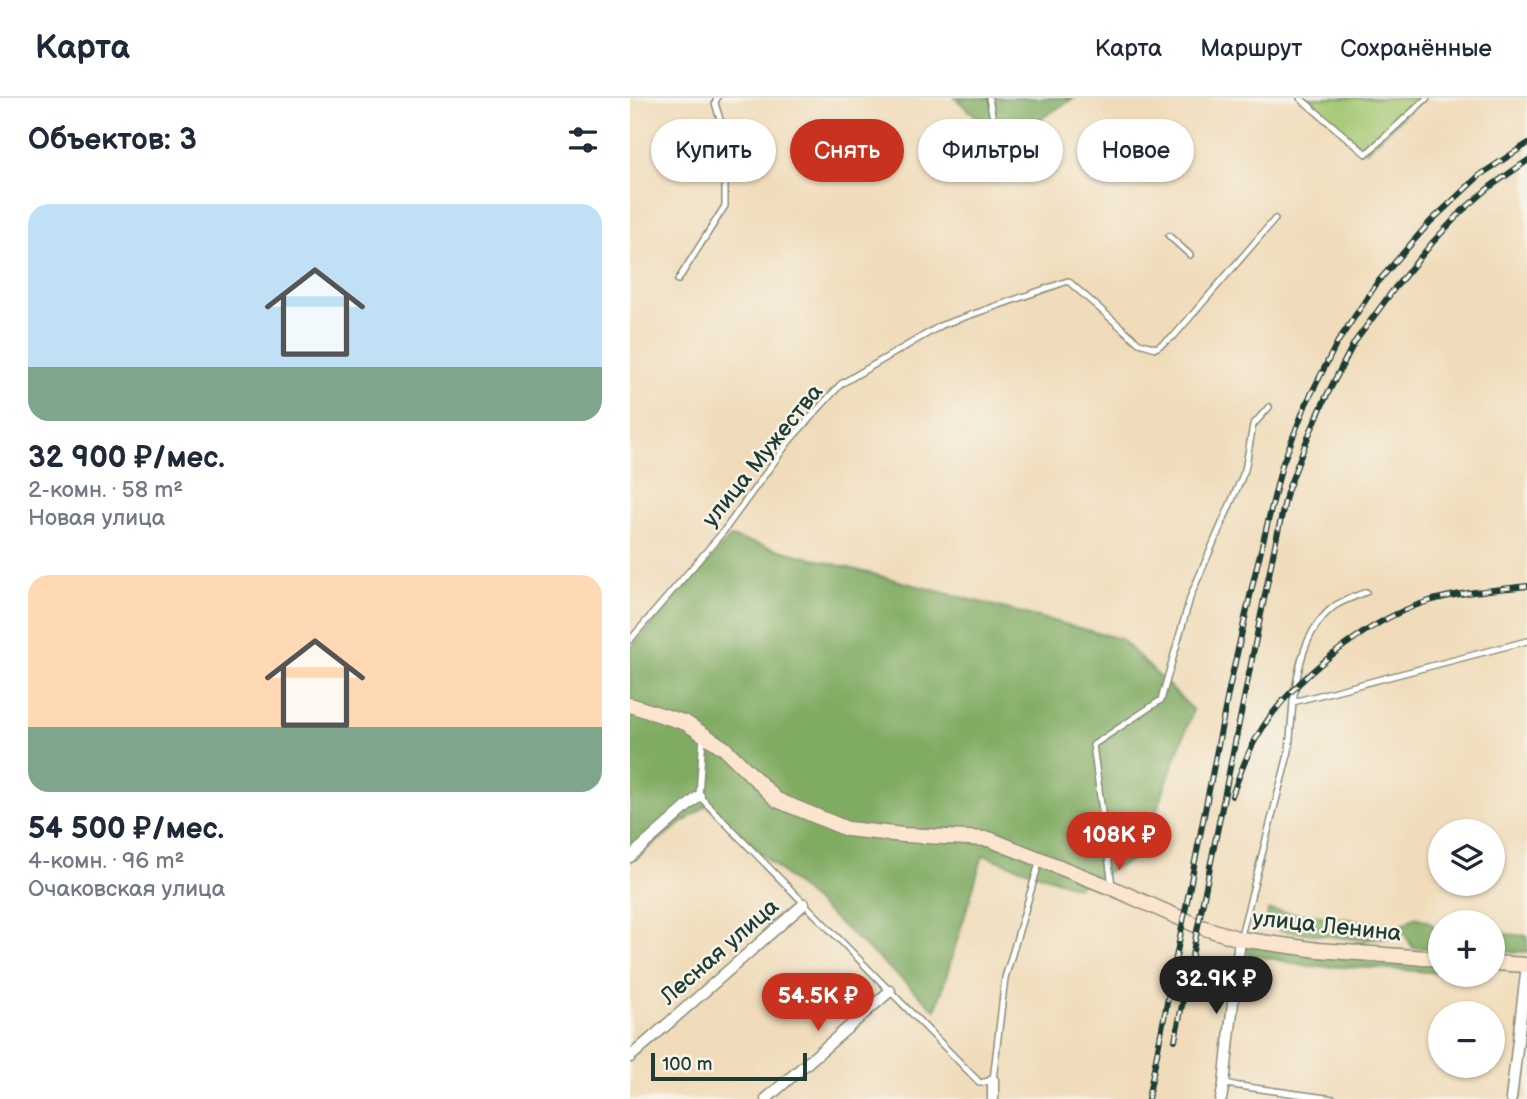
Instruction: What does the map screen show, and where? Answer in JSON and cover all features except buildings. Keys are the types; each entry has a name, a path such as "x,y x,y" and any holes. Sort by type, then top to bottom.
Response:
{"main road":[{"name":"улица Ленина","path":"630,705 686,723 724,748 777,800 847,830 989,839 1209,930 1240,939 1318,950 1428,958"},
{"path":"1505,964 1527,965"}],"street":[{"path":"630,857 699,796"},
{"name":"Лесная улица","path":"630,1057 804,904"},
{"path":"1221,1099 1240,939"},
{"path":"1511,1099 1527,965"},
{"path":"766,1099 890,991"},
{"path":"993,1080 993,1099"}],"lane":[{"path":"989,98 993,119"},
{"path":"1300,98 1366,154 1427,98"},
{"path":"678,280 725,206 725,136 714,100"},
{"name":"улица Мужества","path":"630,640 723,532 790,440 841,384 942,325 1069,281 1139,343 1156,348 1174,336 1275,219"},
{"path":"1169,236 1190,254"},
{"path":"1112,888 1093,745 1161,700 1191,595 1245,470 1253,425 1269,407"},
{"path":"1240,939 1289,751 1298,670 1313,629 1335,606 1366,592"},
{"path":"1293,702 1527,640"},
{"path":"704,734 699,796 980,1083 993,1080 1005,978 1040,860"},
{"path":"1224,1084 1333,1099"}],"green space":[{"path":"955,98 1074,98 1040,119 979,119"},
{"path":"1305,98 1422,98 1366,151"},
{"path":"730,537 1121,639 1193,710 1140,856 1076,887 983,855 936,1010 707,805 630,861 630,649"},
{"path":"1268,910 1387,924 1400,937 1364,940 1278,930 1267,921"},
{"path":"1415,917 1428,922 1428,948 1413,948 1400,926"},
{"path":"1505,934 1527,936 1527,952 1505,951"},
{"path":"1244,946 1428,960 1428,972 1309,966 1248,954"}],"railway":[{"path":"1148,1099 1229,689 1255,574 1282,465 1306,404 1337,343 1377,283 1430,222 1480,175 1527,144"},
{"path":"1175,1040 1275,545 1287,492 1308,437 1354,343 1394,289 1462,211 1491,186 1527,161"},
{"path":"1232,796 1249,751 1271,716 1308,675 1354,639 1379,623 1426,602 1527,586"}]}
